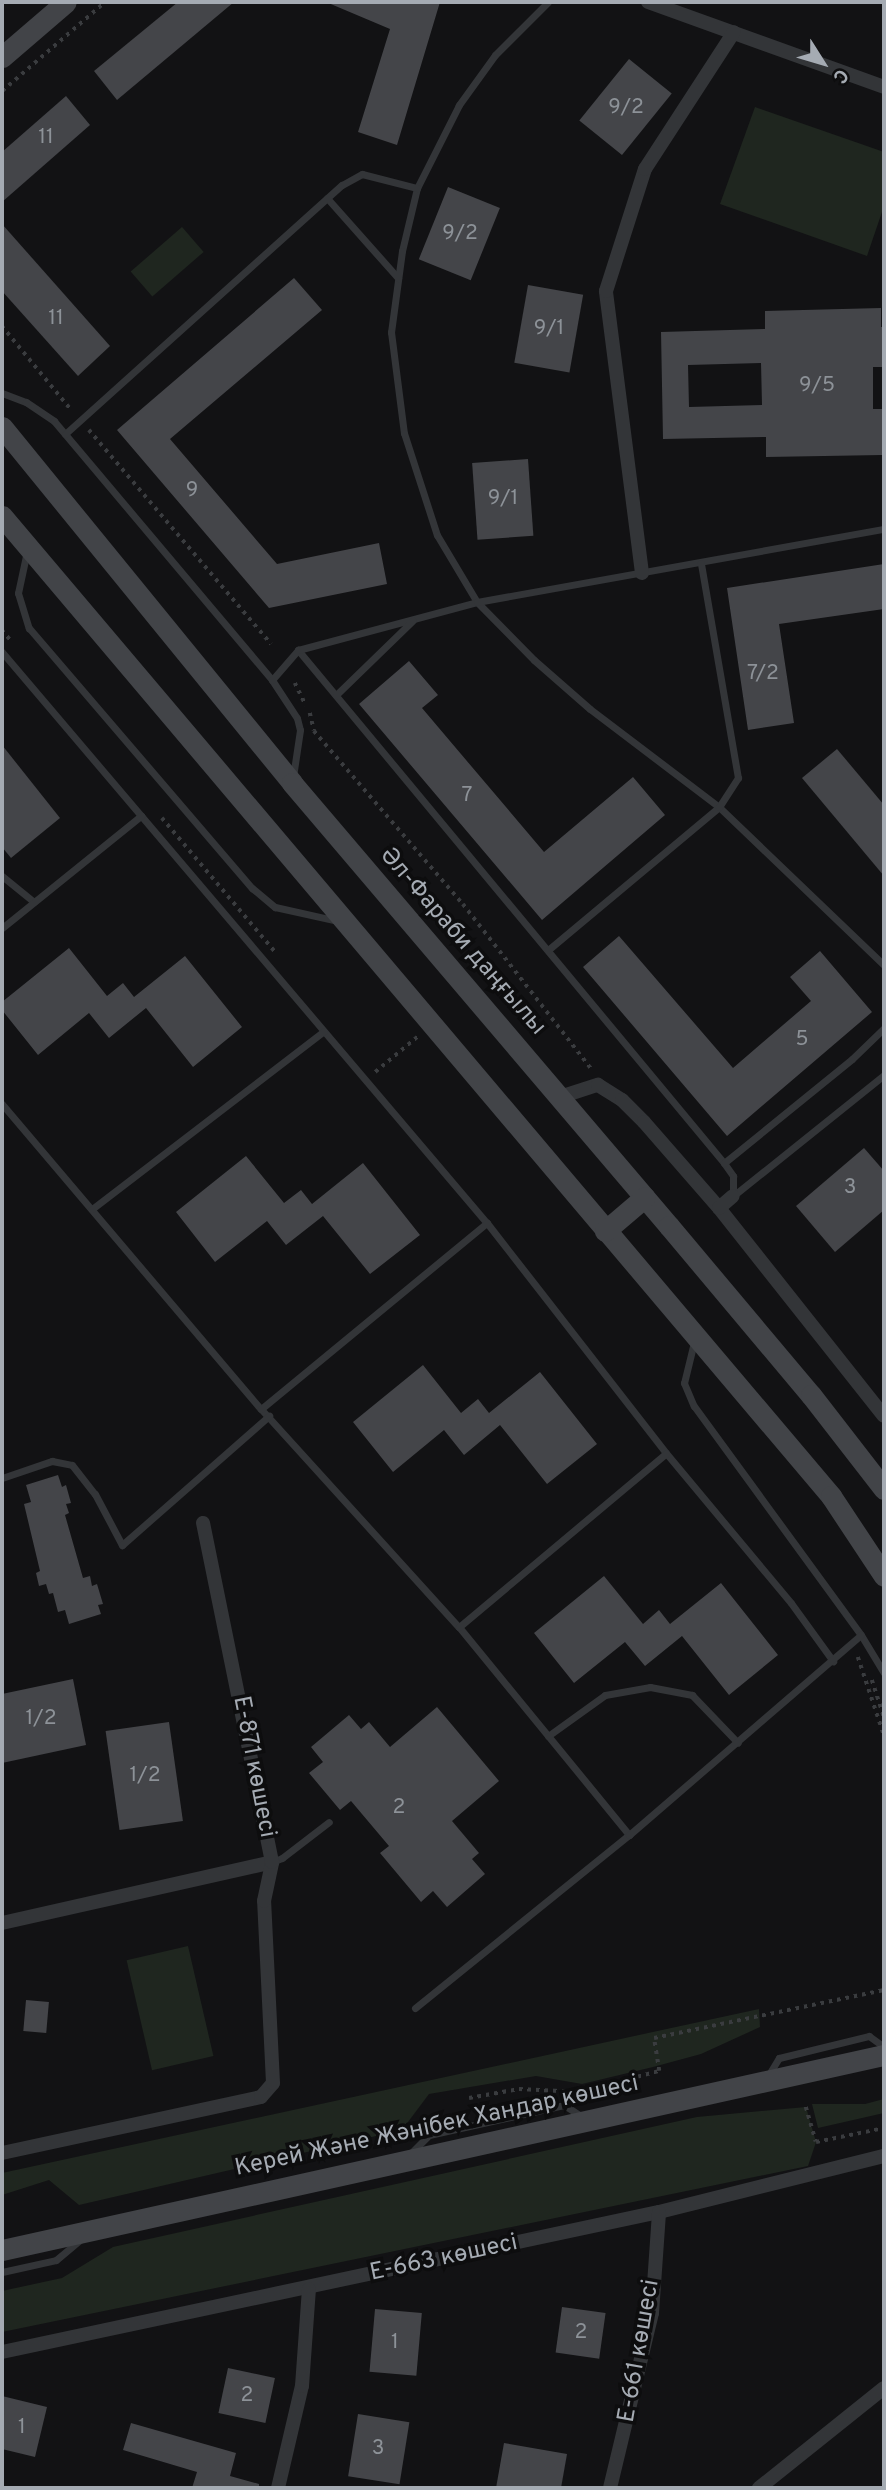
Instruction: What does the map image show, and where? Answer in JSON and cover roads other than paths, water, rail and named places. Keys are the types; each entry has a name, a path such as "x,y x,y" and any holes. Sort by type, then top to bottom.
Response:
{"main road":[{"path":"2,57 66,2"},
{"name":"Әл-Фараби даңғылы","path":"2,427 292,783 811,1395 884,1489"},
{"path":"2,516 831,1496 884,1576"},
{"path":"605,1231 645,1198"},
{"name":"Керей Және Жәнібек Хандар көшесі","path":"2,2250 884,2055"}],"street":[{"path":"648,2 884,87"},
{"path":"642,573 606,291 645,169 734,32"},
{"path":"560,1097 598,1085 644,1122 719,1208 884,1416"},
{"path":"719,1208 733,1196"},
{"name":"Е-871 көшесі","path":"2,1923 272,1862 203,1523"},
{"path":"2,2153 261,2097 273,2083 264,1901 272,1862"},
{"name":"Е-663 көшесі","path":"2,2352 659,2212 884,2156"},
{"name":"Е-661 көшесі","path":"610,2488 652,2314 659,2212"},
{"path":"278,2488 302,2386 309,2288"},
{"path":"759,2488 884,2388"}],"lane":[{"path":"548,2 495,55 466,95 417,188 398,278 391,332 404,433 437,535 477,602 534,660 590,709 719,807 884,965"},
{"path":"65,434 327,198 362,174 417,188"},
{"path":"327,198 398,278"},
{"path":"2,393 26,402 54,421 272,680 297,718 300,730 292,783"},
{"path":"272,680 298,650 477,602 884,529"},
{"path":"27,547 18,593 29,628 252,888 275,907 345,923"},
{"path":"548,950 719,807 738,778 701,563"},
{"path":"336,695 415,619"},
{"path":"298,650 724,1163 733,1176 733,1196"},
{"path":"2,652 487,1223 666,1453 791,1604 833,1661"},
{"path":"2,928 141,816"},
{"path":"2,876 34,902"},
{"path":"724,1163 852,1059 884,1028"},
{"path":"92,1209 324,1031"},
{"path":"733,1196 884,1075"},
{"path":"2,1104 261,1409 459,1627 629,1835"},
{"path":"261,1409 487,1223"},
{"path":"695,1338 684,1383 694,1406 884,1673"},
{"path":"2,1478 52,1461 72,1465 95,1494 122,1545 269,1416"},
{"path":"459,1627 666,1453"},
{"path":"415,2008 629,1835 858,1638"},
{"path":"548,1736 606,1695 650,1687 692,1696 738,1743"},
{"path":"272,1862 282,1858 329,1822"},
{"path":"764,2081 779,2058 869,2036 884,2047"},
{"path":"2,2272 56,2260 94,2230"}]}
